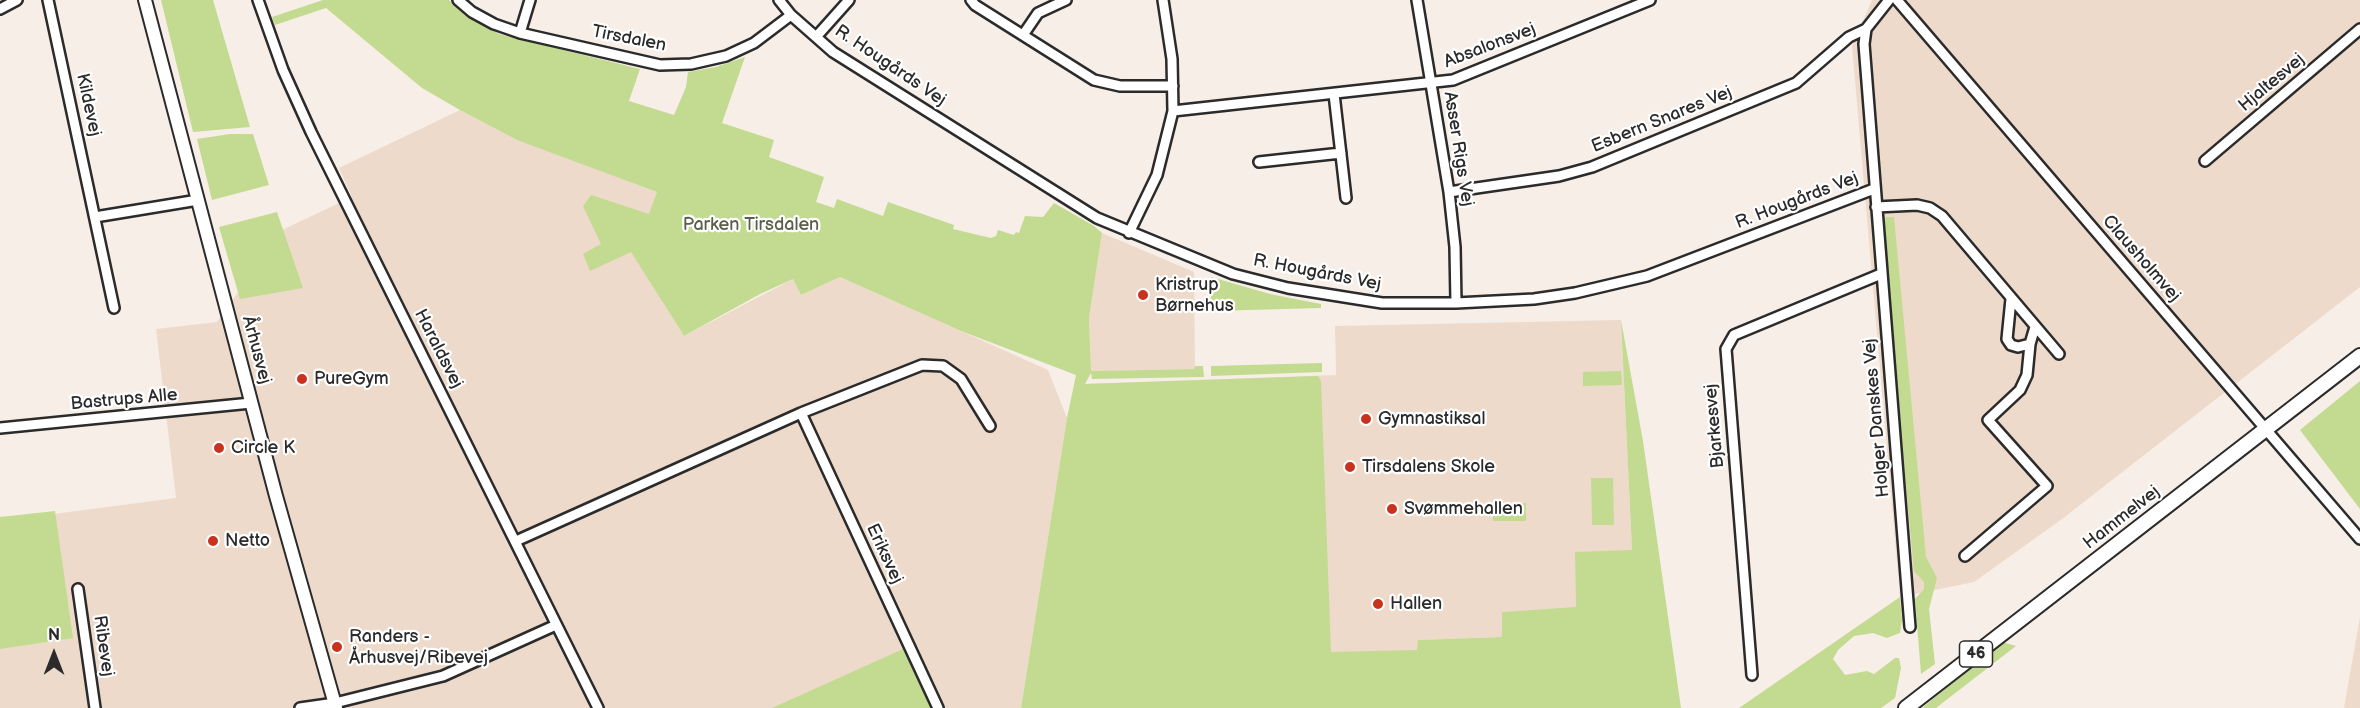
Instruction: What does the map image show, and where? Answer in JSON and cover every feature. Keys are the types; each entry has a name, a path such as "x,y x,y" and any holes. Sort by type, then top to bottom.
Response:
{"highway":[{"name":"Hammelvej","path":"1906,708 2360,356"}],"main road":[{"name":"Århusvej","path":"145,0 251,403 335,705"}],"street":[{"path":"0,9 17,0"},
{"name":"Kildevej","path":"48,0 114,308"},
{"name":"Haraldsvej","path":"258,0 283,70 311,132 598,708"},
{"name":"Tirsdalen","path":"458,0 472,12 494,24 520,33 660,64 691,64 726,56 754,43 791,15"},
{"path":"520,33 530,0"},
{"name":"R. Hougårds Vej","path":"779,0 791,15 833,52 1097,218 1233,274 1288,288 1382,303 1456,303 1534,299 1647,276 1874,189"},
{"path":"816,37 849,0"},
{"path":"971,0 975,5 1094,80 1120,86 1173,86"},
{"path":"1023,35 1038,13 1066,0"},
{"path":"1129,232 1157,175 1173,111 1172,59 1163,0"},
{"name":"Asser Rigs Vej","path":"1417,0 1449,192 1455,247 1456,303"},
{"name":"Absalonsvej","path":"1173,111 1453,80 1650,0"},
{"path":"1866,29 1889,0"},
{"name":"Clausholmvej","path":"1897,0 2360,539"},
{"name":"Holger Danskes Vej","path":"1866,29 1864,44 1874,189 1910,627"},
{"name":"Esbern Snares Vej","path":"1449,192 1559,176 1592,167 1796,83 1849,37 1866,29"},
{"name":"Hjaltesvej","path":"2205,161 2360,29"},
{"path":"1334,94 1346,198"},
{"path":"1259,162 1341,153"},
{"path":"95,217 198,200"},
{"path":"1876,207 1930,208 1942,216 2059,354"},
{"name":"Bjarkesvej","path":"1752,675 1726,349 1734,335 1881,274"},
{"path":"2011,298 2007,339 2011,345 2018,347 2030,344"},
{"path":"1965,556 2047,486 1988,420 2020,390 2026,375 2035,327"},
{"path":"516,542 801,413 922,365 943,366 961,378 990,426"},
{"name":"Bastrups Alle","path":"0,428 251,403"},
{"name":"Eriksvej","path":"801,413 938,708"},
{"name":"Ribevej","path":"78,589 95,708"},
{"path":"300,708 335,705 443,676 556,625"}],"shaded area":[{"path":"1872,0 2360,0 2360,287 2062,519 1974,582 1900,597 1852,46"},
{"path":"460,110 517,140 583,162 688,205 622,237 684,336 793,279 801,295 840,277 1048,370 1067,418 1021,708 0,708 0,521 176,498 156,329 217,322 282,230 352,197 339,168"},
{"name":"Kristrup Børnehus","path":"1102,233 1194,272 1195,369 1091,371 1089,318"},
{"name":"Tirsdalens Skole","path":"1621,320 1632,550 1576,608 1502,612 1503,637 1418,640 1418,650 1038,708 1084,384 1336,375 1335,326"},
{"path":"2360,617 2360,708 2344,708"}],"green space":[{"path":"161,0 213,0 250,127 193,132"},
{"name":"Parken Tirsdalen","path":"323,0 449,0 464,14 499,34 640,69 629,101 674,115 686,87 688,72 716,67 745,57 722,123 774,140 769,157 824,177 816,202 834,208 837,199 883,216 888,202 954,225 953,229 991,238 996,236 998,230 1014,235 1016,232 1019,233 1025,216 1043,217 1054,203 1094,226 1102,233 1089,318 1091,371 1194,369 1195,366 1203,366 1204,377 1092,379 1091,373 1085,384 1318,376 1321,381 1331,652 1417,650 1418,640 1502,637 1502,612 1576,607 1575,552 1632,550 1621,320 1643,441 1681,708 1021,708 1067,418 1076,375 961,331 840,277 801,295 793,279 760,294 684,336 631,252 590,271 583,254 601,244 583,206 591,195 649,214 657,192 517,140 460,110 422,88 326,8 275,25 272,17"},
{"path":"230,134 253,134 269,185 212,200 197,139"},
{"path":"277,212 303,288 240,299 219,227"},
{"path":"1886,217 1894,217 1926,557 1937,578 1929,609 1935,664 1921,674 1915,599 1924,589 1924,582 1914,571 1882,229"},
{"path":"1211,277 1270,294 1321,304 1321,308 1211,311"},
{"path":"1322,363 1322,372 1211,376 1211,366"},
{"path":"1621,371 1622,385 1583,386 1583,372"},
{"path":"2360,381 2360,509 2300,430"},
{"path":"1591,478 1613,478 1614,525 1592,525"},
{"path":"1526,503 1526,521 1493,521 1493,504"},
{"path":"55,511 73,638 0,649 0,517"},
{"path":"1900,597 1902,620 1900,633 1887,638 1873,633 1854,636 1838,650 1833,659 1845,675 1867,671 1874,674 1895,658 1899,658 1901,668 1895,698 1881,708 1739,708"},
{"path":"2002,642 2016,646 1936,708 1922,708"},
{"path":"903,649 931,708 772,708"}],"place":[{"name":"Kristrup Børnehus","path":"1143,295"},
{"name":"PureGym","path":"302,379"},
{"name":"Gymnastiksal","path":"1366,419"},
{"name":"Circle K","path":"219,448"},
{"name":"Tirsdalens Skole","path":"1350,467"},
{"name":"Svømmehallen","path":"1392,509"},
{"name":"Netto","path":"213,541"},
{"name":"Hallen","path":"1378,604"},
{"name":"Randers - Århusvej/Ribevej","path":"337,647"}]}
